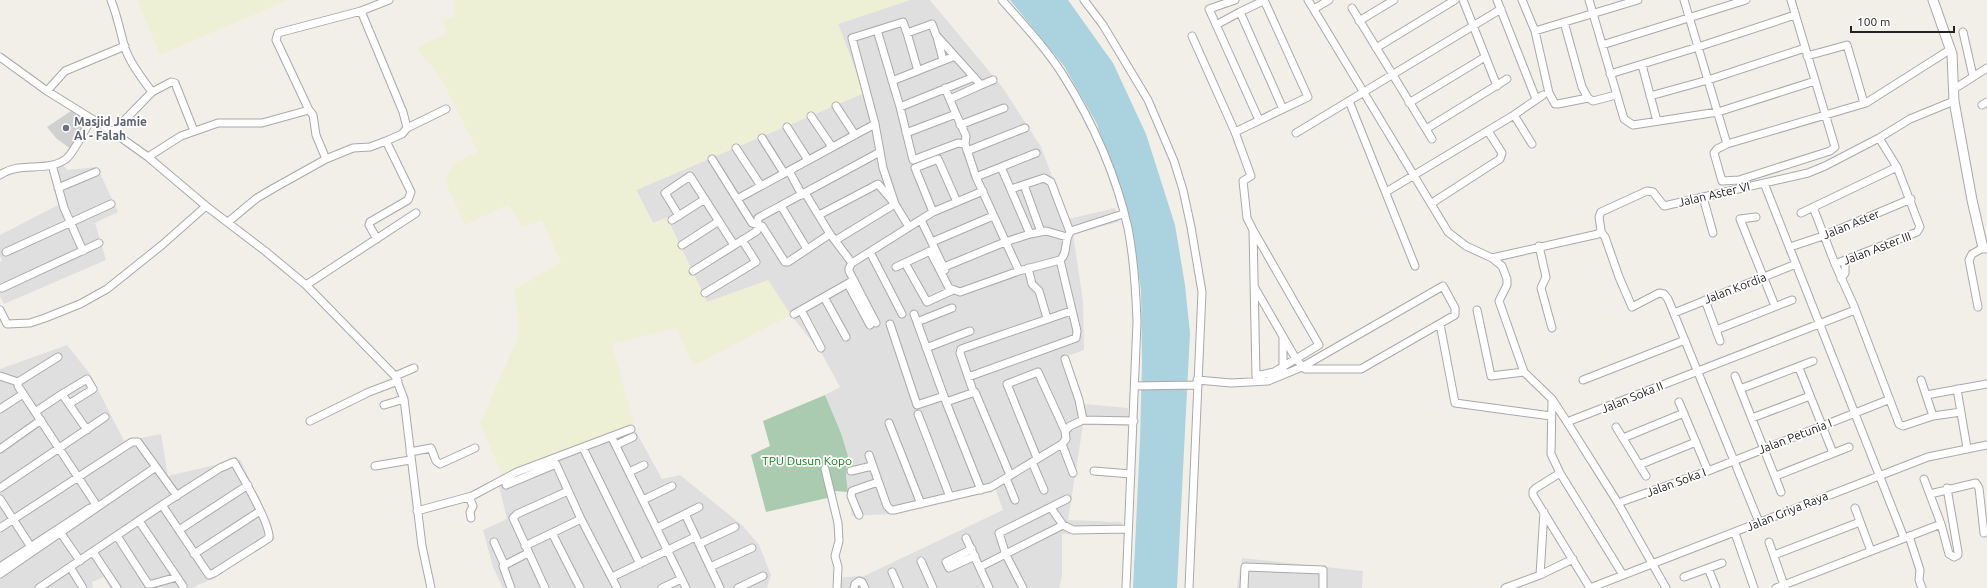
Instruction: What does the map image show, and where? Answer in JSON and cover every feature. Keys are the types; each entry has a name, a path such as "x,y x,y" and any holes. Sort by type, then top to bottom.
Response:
{"street":[{"path":"110,0 120,26 125,46 139,74 152,92"},
{"path":"326,159 316,135 314,117 309,110 276,40 277,36 282,32 361,11 389,0"},
{"path":"1002,0 1048,54 1077,99 1102,151 1128,228 1136,288 1137,322 1132,474 1127,529 1126,588"},
{"path":"1084,0 1103,25 1148,100 1174,161 1183,190 1202,292 1189,588"},
{"path":"1235,0 1208,9 1259,120"},
{"path":"1216,25 1263,0 1308,97 1235,132"},
{"path":"1308,0 1414,175 1432,202 1446,228 1452,236 1472,250 1492,258 1502,266 1507,280 1506,288 1499,301 1524,372 1552,399 1618,503 1666,588"},
{"path":"1314,9 1329,0"},
{"path":"1360,21 1394,0"},
{"path":"1376,48 1455,0"},
{"path":"1462,0 1497,86"},
{"path":"1497,0 1536,99"},
{"path":"1522,0 1535,31 1548,93 1552,100 1558,104 1588,98"},
{"path":"1589,0 1616,95 1624,119 1628,123 1633,124 1718,112 1815,81"},
{"path":"1535,31 1638,0"},
{"path":"1684,0 1727,144"},
{"path":"1602,45 1746,0"},
{"path":"1791,0 1824,115 1836,147 1830,151 1729,182 1722,182 1714,153 1717,149 1727,144 1824,115 1864,104 1951,49"},
{"path":"1932,0 1951,49 1954,101 1972,200 1985,248 1972,254 1968,260 1978,307"},
{"path":"1352,8 1432,139"},
{"path":"1296,133 1501,10"},
{"path":"361,11 402,112 407,128"},
{"path":"1240,12 1283,109"},
{"path":"1610,74 1795,15"},
{"path":"895,204 883,168 875,124 852,38 903,22 918,71"},
{"path":"1564,22 1582,87 1588,98 1593,101 1616,95"},
{"path":"907,33 932,24 943,60"},
{"path":"877,30 900,107 915,168 933,212"},
{"path":"1963,32 1973,76"},
{"path":"936,35 981,85"},
{"path":"1192,36 1235,132 1251,176 1243,181 1247,218 1319,345 1283,368 1274,372 1256,376 1253,230"},
{"path":"1807,56 1847,45 1864,104"},
{"path":"47,91 65,71 125,46"},
{"path":"1650,96 1708,80 1805,48"},
{"path":"892,81 954,56"},
{"path":"0,57 47,91 113,132 148,157 206,206 306,285 397,378 404,399 417,511 422,546 431,588"},
{"path":"1410,102 1485,57"},
{"path":"1642,65 1657,121"},
{"path":"1954,88 1987,68"},
{"path":"900,107 974,77"},
{"path":"1426,129 1507,79"},
{"path":"950,99 993,80"},
{"path":"113,132 152,92 171,82 175,83 194,131"},
{"path":"945,88 966,139 966,148 976,177 1019,271"},
{"path":"1386,192 1514,115 1543,95"},
{"path":"1349,101 1415,266"},
{"name":"Jalan Aster VI","path":"1601,232 1599,214 1648,191 1653,192 1664,206 1808,173 1825,166 1879,138 1910,119 1954,101"},
{"path":"836,106 855,135"},
{"path":"228,222 257,198 326,159 353,148 370,147 386,141 402,134 407,128 446,108"},
{"path":"960,125 1004,108"},
{"path":"148,157 168,143 194,131 218,124 262,123 309,110"},
{"path":"906,133 956,114"},
{"path":"1514,115 1532,144"},
{"path":"811,116 832,147"},
{"path":"0,175 11,169 52,165 66,159 91,119"},
{"path":"737,199 875,124"},
{"path":"787,127 808,160"},
{"path":"966,148 1025,128"},
{"path":"1432,202 1500,159 1502,153 1488,131"},
{"path":"762,138 819,215 830,234 852,263"},
{"path":"1879,138 1897,167 1911,200"},
{"path":"377,239 370,222 408,200 411,192 386,141"},
{"path":"913,160 958,143 966,148"},
{"path":"736,148 761,186"},
{"path":"693,271 757,230 758,218 880,152"},
{"path":"976,177 1036,153"},
{"path":"915,168 938,159 957,202"},
{"path":"712,160 752,223 762,226 785,262 788,262 830,234"},
{"path":"52,165 70,223 82,251"},
{"path":"1001,167 1030,234"},
{"path":"1802,213 1897,167"},
{"path":"58,188 96,172"},
{"path":"680,216 665,193 690,176 734,245"},
{"path":"921,220 949,288 954,291 960,292 1028,268 1060,260 1064,257 1068,234 1050,180 1044,178 1011,189"},
{"path":"1764,183 1880,474 1920,570 1919,580 1922,588"},
{"path":"819,215 878,184 895,204 909,227"},
{"path":"1024,185 1041,232"},
{"path":"873,324 851,282 849,268 852,263 933,212 982,191"},
{"path":"1703,196 1713,233"},
{"path":"672,220 705,199"},
{"name":"Jalan Aster III","path":"1834,264 1917,232 1920,224 1911,200"},
{"name":"Jalan Aster","path":"1790,247 1823,236 1911,200"},
{"path":"6,252 111,204"},
{"path":"836,240 895,204"},
{"path":"0,310 7,324 30,323 80,304 107,289 124,277 206,206"},
{"path":"781,206 807,249"},
{"path":"1813,207 1834,264 1855,310 1898,424 1902,426 1933,416 1961,412"},
{"path":"306,285 416,213"},
{"path":"944,267 1005,242 1030,234 1050,232 1068,234 1123,214"},
{"path":"896,267 993,216"},
{"path":"1756,217 1740,220 1776,306"},
{"path":"682,245 719,221"},
{"path":"1492,258 1601,232 1605,237 1619,277 1632,307 1662,293 1668,299 1696,371 1759,522"},
{"path":"705,293 756,262 742,240"},
{"path":"2,288 100,243"},
{"path":"1539,246 1546,277 1541,288 1552,328"},
{"path":"932,247 944,267 954,291"},
{"path":"870,252 902,314"},
{"path":"968,377 1074,340 1078,335 1071,311 1060,260"},
{"path":"1841,279 1845,273 1845,260"},
{"path":"905,263 927,302 954,291"},
{"name":"Jalan Kordia","path":"1674,312 1796,264"},
{"path":"1028,268 1032,284 1040,291 1047,318"},
{"path":"821,348 798,312 851,282"},
{"path":"1135,386 1197,382 1254,383 1268,381 1302,367 1443,286 1455,308 1455,315 1361,369 1306,369 1302,367 1296,359 1254,288"},
{"path":"824,297 846,337"},
{"path":"1705,300 1720,341"},
{"path":"1716,330 1792,300"},
{"path":"917,322 952,308"},
{"path":"1477,310 1491,376 1524,372"},
{"name":"Jalan Soka II","path":"1567,422 1855,310"},
{"path":"972,388 960,353 961,348 1071,311"},
{"path":"914,314 945,399 981,490"},
{"path":"890,324 917,405 975,392 1008,476 1015,500"},
{"path":"1440,324 1455,403 1552,416"},
{"path":"926,348 970,331"},
{"path":"1283,337 1283,368"},
{"path":"1583,380 1685,340"},
{"path":"18,382 58,357"},
{"path":"1065,359 1079,400 1083,420"},
{"path":"1740,389 1799,368 1814,361"},
{"path":"310,421 414,368"},
{"path":"1799,368 1833,454"},
{"path":"869,455 887,506 891,510 981,490 1008,476 1034,460 1062,444 1066,439 1065,431 1038,372 1007,384 1034,460 1044,490"},
{"path":"0,376 18,382"},
{"path":"1735,376 1776,476 1781,492"},
{"path":"35,412 87,379 93,389 69,404"},
{"path":"1921,380 1933,416"},
{"path":"18,382 18,386 23,394 97,506"},
{"path":"1926,395 1987,384"},
{"path":"1957,389 1967,448"},
{"path":"0,409 23,394"},
{"path":"62,394 87,430"},
{"path":"1752,418 1810,396"},
{"path":"384,405 404,399"},
{"path":"1552,399 1551,454 1560,473 1623,575"},
{"name":"Jalan Petunia I","path":"1733,460 1888,400"},
{"path":"1679,402 1708,471"},
{"path":"1622,438 1684,413"},
{"path":"918,414 950,498"},
{"path":"0,488 105,417"},
{"path":"0,448 41,420"},
{"path":"1065,431 1070,426 1083,420 1134,421"},
{"path":"889,424 921,504"},
{"path":"1616,427 1646,476"},
{"path":"417,511 469,497 517,472 631,429"},
{"path":"633,437 614,442 686,588"},
{"path":"0,528 132,442 138,442 176,496"},
{"path":"1639,465 1696,442"},
{"path":"1062,444 1073,473"},
{"name":"Jalan Griya Raya","path":"1590,588 1735,533 1880,474 1928,457 1987,445"},
{"path":"1776,476 1849,447"},
{"path":"410,452 431,448 436,461 440,464 475,448"},
{"path":"585,452 640,564"},
{"path":"375,466 410,460"},
{"name":"Jalan Soka I","path":"1618,503 1708,471 1733,460"},
{"path":"42,587 162,505 220,468 234,462 248,485 269,535 264,541 211,575 194,554 162,505"},
{"path":"506,485 556,464 581,519 617,588"},
{"path":"629,472 644,465"},
{"path":"851,471 872,466"},
{"path":"0,574 90,508 97,506 156,467"},
{"path":"825,469 838,523 838,541 835,556 838,565 837,588"},
{"path":"1094,471 1132,474"},
{"path":"1560,473 1533,491 1533,495 1590,588"},
{"path":"1924,479 1941,524 1949,554 1952,557 1956,556 1958,552 1948,488"},
{"path":"859,515 851,496 852,491 878,482"},
{"path":"1930,494 1948,488 1974,483 1979,488 1984,533"},
{"path":"179,530 248,485"},
{"path":"643,500 672,486"},
{"path":"545,588 514,524 514,516 568,491"},
{"path":"469,497 473,506 470,512 471,518"},
{"path":"0,499 31,547"},
{"path":"1022,588 1006,555 999,537 999,533 1067,499"},
{"path":"657,528 699,507"},
{"path":"1051,508 1063,525 1073,530 1127,529"},
{"path":"1855,508 1872,550"},
{"path":"194,554 260,511"},
{"path":"1540,575 1544,512"},
{"path":"685,514 720,588"},
{"path":"511,588 502,569 504,564 552,533 581,519"},
{"path":"139,521 183,586"},
{"path":"1774,555 1860,522"},
{"path":"1776,588 1784,587 1872,550 1941,524"},
{"path":"980,567 1063,525"},
{"path":"612,577 668,551 735,527"},
{"path":"0,567 59,531"},
{"path":"59,531 80,561"},
{"path":"552,533 580,588"},
{"path":"1735,533 1754,588"},
{"path":"116,536 148,584 177,577"},
{"path":"966,538 989,588"},
{"path":"494,542 504,564"},
{"path":"1769,542 1784,587"},
{"path":"710,568 752,548"},
{"path":"93,552 117,588"},
{"path":"1505,588 1540,575 1573,559"},
{"path":"921,561 933,588"},
{"path":"1684,577 1722,563"},
{"path":"1244,588 1245,566 1323,570 1323,588"},
{"path":"70,568 83,588"},
{"path":"1708,568 1716,588"},
{"path":"892,572 899,588"},
{"path":"738,588 762,576"},
{"path":"662,588 681,579"},
{"path":"854,588 855,584 859,581 862,582 865,588"}],"shaded area":[{"path":"910,0 930,0 1003,88 1041,147 1068,219 1115,208 1119,222 1073,234 1083,301 1084,350 1068,356 1084,404 1128,408 1129,426 1083,425 1068,520 1122,522 1120,533 1062,534 1062,576 1059,588 833,588 834,578 864,576 1003,510 995,488 891,514 852,516 846,476 848,456 841,433 825,395 840,387 822,354 791,315 707,302 667,218 653,223 636,190 864,93 838,24"},
{"name":"Masjid Jamie Al - Falah","path":"71,111 88,121 71,149 57,139 47,127"},
{"path":"63,165 67,170 97,167 118,212 95,223 106,260 4,304 0,296 0,262 2,260 0,256 0,235 58,205 50,169"},
{"path":"67,345 90,374 124,441 161,434 168,476 240,459 268,519 275,539 214,578 192,588 110,588 104,577 92,582 93,588 0,588 0,369"},
{"path":"635,430 662,479 680,475 743,526 759,545 771,575 767,588 503,588 493,567 483,530 507,519 499,486 517,476"},
{"path":"1242,558 1363,571 1362,588 1237,588"}],"green space":[{"path":"137,0 288,0 160,55"},
{"path":"453,0 910,0 838,24 864,93 636,190 653,223 667,218 707,302 768,280 791,315 693,366 676,328 612,344 634,423 502,475 480,423 519,335 515,289 561,262 542,220 522,227 508,205 465,225 445,181 454,163 478,152 441,78 416,48 447,33 442,20 455,16"},
{"name":"TPU Dusun Kopo","path":"825,395 841,433 848,456 846,476 848,492 835,491 836,496 766,512 751,455 770,446 763,421"}],"water":[{"path":"1010,0 1068,0 1113,63 1146,134 1175,225 1185,285 1190,333 1177,588 1133,588 1142,361 1141,290 1130,220 1097,124 1064,66"}],"place":[{"name":"Masjid Jamie Al - Falah","path":"66,128"}]}
